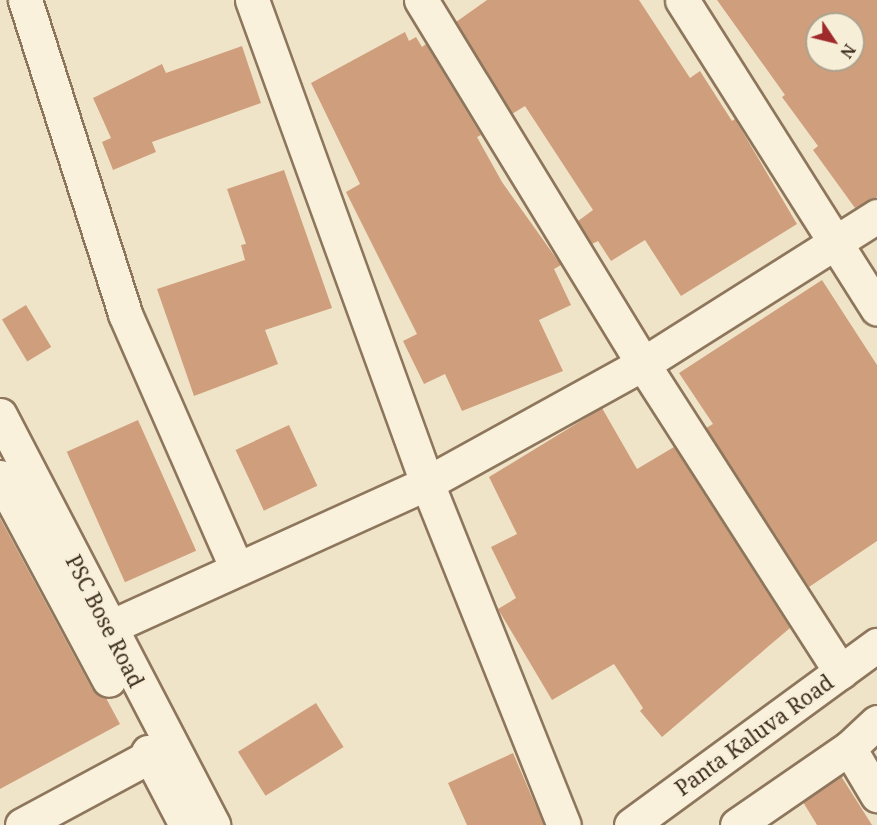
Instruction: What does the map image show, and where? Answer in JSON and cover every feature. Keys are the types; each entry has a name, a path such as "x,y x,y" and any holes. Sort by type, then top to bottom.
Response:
{"street":[{"path":"25,0 125,314 236,567"},
{"path":"252,0 427,483 564,825"},
{"path":"421,0 644,364 840,672"},
{"path":"682,0 877,309"},
{"path":"108,628 236,567 427,483 644,364 877,216"},
{"name":"PSC Bose Road","path":"0,415 108,628 213,825"},
{"name":"PSC Bose Road","path":"0,477 186,825"},
{"name":"Panta Kaluva Road","path":"631,825 877,645"},
{"path":"737,825 849,748 877,722"},
{"path":"849,748 877,795"},
{"path":"22,825 150,756"}],"building":[{"path":"487,0 639,0 690,78 700,71 732,121 735,119 797,224 681,296 645,240 611,261 598,241 592,244 578,221 593,210 525,106 512,114 456,22"},
{"path":"717,0 877,0 877,197 855,208 813,150 818,146 782,97 785,95"},
{"path":"405,32 409,41 416,37 422,47 426,44 481,135 477,137 502,182 561,265 554,269 571,305 539,320 563,371 462,411 445,374 424,384 403,341 417,334 346,192 360,184 311,83"},
{"path":"242,46 261,103 152,142 156,152 113,170 102,142 111,138 93,98 162,64 166,73"},
{"path":"284,170 332,308 265,330 278,364 194,396 157,289 245,260 241,245 246,244 227,189"},
{"path":"822,280 877,365 877,541 809,587 706,428 713,424 679,373"},
{"path":"26,305 51,347 27,361 2,319"},
{"path":"602,408 637,469 674,447 790,628 662,737 640,711 643,708 614,664 552,700 498,609 516,598 491,547 517,534 489,477"},
{"path":"138,420 196,551 125,582 67,452"},
{"path":"289,425 317,486 264,511 236,450"},
{"path":"0,518 92,689 106,698 120,724 0,789"},
{"path":"316,703 344,747 266,796 238,752"},
{"path":"513,753 544,825 467,825 448,783"},
{"path":"841,776 872,825 817,825 803,802"}]}
